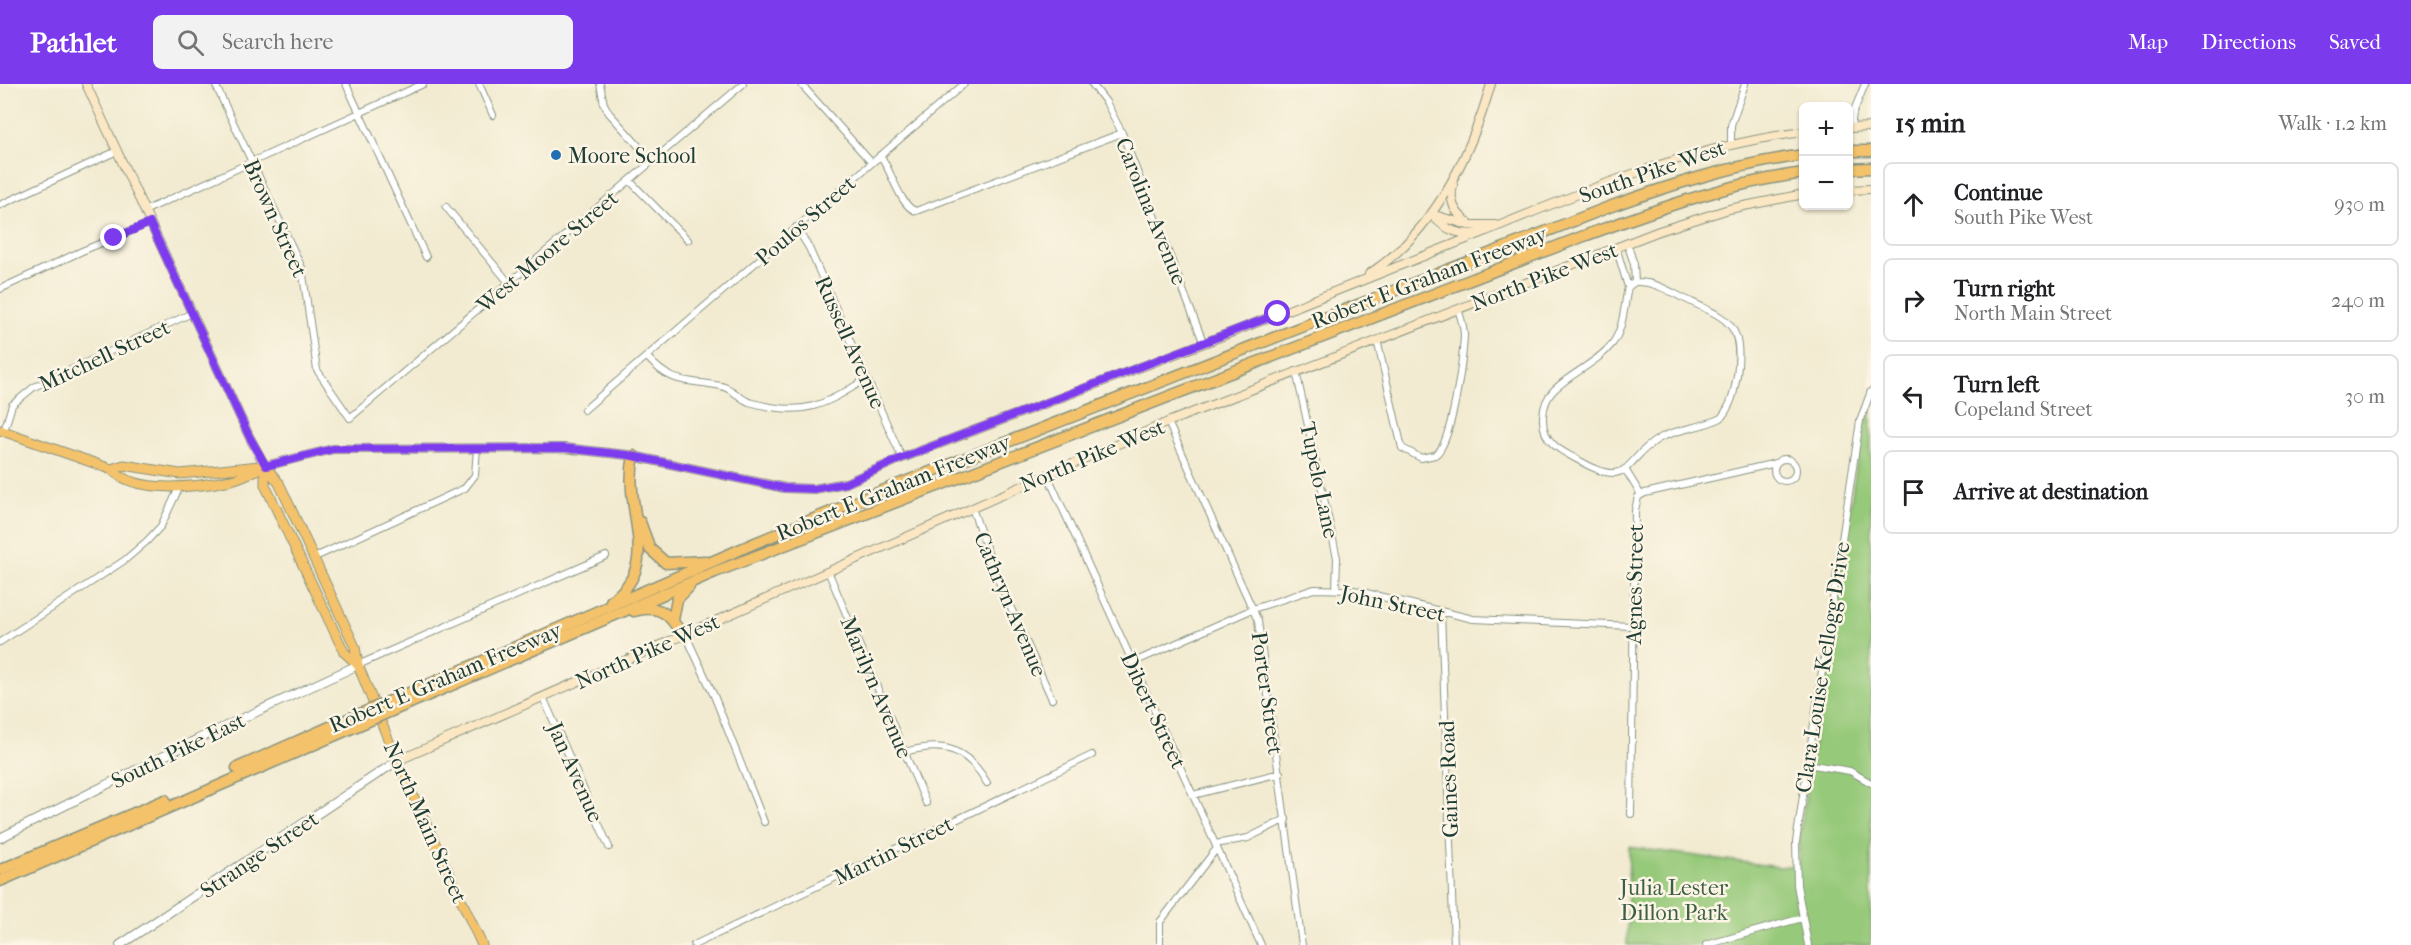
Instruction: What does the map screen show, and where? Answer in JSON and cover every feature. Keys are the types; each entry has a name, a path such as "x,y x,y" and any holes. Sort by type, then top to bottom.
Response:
{"highway":[{"path":"1853,151 1871,151"},
{"name":"Robert E Graham Freeway","path":"0,870 165,803 1001,444 1609,207 1697,177 1738,166 1799,156"},
{"path":"1853,169 1871,168"},
{"name":"Robert E Graham Freeway","path":"715,566 1674,203 1745,183 1799,174"},
{"path":"598,616 623,591 638,568 641,557 631,474 634,456"},
{"path":"633,498 650,549 666,563 715,566"},
{"path":"673,620 675,605 681,593 715,566"},
{"path":"598,616 655,608 673,620 682,635"},
{"name":"Robert E Graham Freeway","path":"0,881 165,803"}],"main road":[{"path":"86,84 266,466 279,483 355,647 358,665"},
{"path":"1355,284 1390,258 1431,214 1470,146 1491,84"},
{"path":"1853,128 1871,127"},
{"name":"South Pike West","path":"1431,214 1450,230 1464,234 1484,232 1678,158 1731,144 1799,133"},
{"path":"1456,174 1451,193 1453,206 1459,215 1474,225"},
{"path":"1853,189 1871,189"},
{"name":"North Pike West","path":"398,761 1168,422 1628,243 1720,211 1799,195"},
{"name":"South Pike West","path":"1431,214 1474,225 1503,224"},
{"path":"2,431 111,469 119,477 157,486 179,488 233,480 266,466 333,449 563,448 634,456 784,488 814,489 846,483 902,458 1204,344 1484,232"},
{"path":"111,469 124,465 180,474 266,466"},
{"path":"266,466 265,485 344,652 358,665"},
{"name":"North Main Street","path":"358,665 398,761 482,945"}],"street":[{"name":"Brown Street","path":"215,84 304,275 317,370 350,418"},
{"path":"346,84 426,257"},
{"path":"144,211 423,84"},
{"path":"479,84 493,115"},
{"path":"600,84 601,95 609,112 652,161"},
{"name":"West Moore Street","path":"350,418 743,84"},
{"path":"801,84 870,162"},
{"name":"Poulos Street","path":"584,410 870,162 964,84"},
{"name":"Carolina Avenue","path":"1092,84 1106,102 1122,133 1204,344"},
{"path":"1731,144 1731,125 1745,84"},
{"path":"1853,113 1865,84"},
{"path":"880,155 890,170 905,204 916,212 1122,133"},
{"path":"0,205 117,151"},
{"path":"630,181 688,240"},
{"path":"446,207 510,284"},
{"path":"0,289 150,223"},
{"name":"Russell Avenue","path":"796,227 808,248 902,458"},
{"path":"1628,243 1634,264 1635,282"},
{"path":"1616,248 1628,287 1620,327 1612,344 1555,389 1544,408 1543,419 1551,442 1574,458 1605,473 1625,469 1650,444 1662,437 1721,418 1734,397 1740,352 1736,334 1723,318 1661,287 1644,282 1635,282 1628,287"},
{"path":"1377,340 1402,448 1421,458 1435,455 1444,444 1457,384 1464,334 1458,309"},
{"name":"Mitchell Street","path":"2,431 12,405 25,392 192,313"},
{"path":"647,357 660,371 675,380 724,387 752,402 803,410 822,404 866,379"},
{"name":"Tupelo Lane","path":"1296,371 1337,558 1335,589"},
{"name":"Clara Louise Kellogg Drive","path":"1808,945 1795,864 1807,764 1860,421 1871,391"},
{"name":"Porter Street","path":"1168,422 1253,609 1262,639 1302,945"},
{"path":"314,558 465,488 475,475 477,448"},
{"name":"Agnes Street","path":"1631,814 1634,700 1632,626 1635,510 1638,498 1641,495 1776,463"},
{"path":"1625,469 1641,495"},
{"name":"Dibert Street","path":"1047,474 1261,945"},
{"path":"0,642 125,560 161,526 179,488"},
{"name":"Cathryn Avenue","path":"972,508 996,574 1052,699"},
{"path":"358,665 606,556"},
{"name":"Marilyn Avenue","path":"828,571 926,803"},
{"name":"John Street","path":"1132,663 1253,609 1314,590 1335,589 1372,594 1473,620 1632,626"},
{"name":"Gaines Road","path":"1441,613 1454,945"},
{"path":"682,635 689,642 715,698 764,822"},
{"name":"South Pike East","path":"0,838 198,739 358,665"},
{"name":"Jan Avenue","path":"543,697 609,847"},
{"path":"905,752 927,745 952,750 972,760 987,783"},
{"name":"Martin Street","path":"694,945 1092,755"},
{"name":"Strange Street","path":"120,945 398,761"},
{"path":"1807,764 1850,771 1871,783"},
{"path":"1193,795 1280,773"},
{"path":"1160,945 1160,922 1216,846 1248,838 1286,819"},
{"path":"1706,945 1802,918"}],"green space":[{"name":"Julia Lester Dillon Park","path":"1871,405 1871,945 1627,945 1629,847 1779,867 1798,865 1799,839 1862,426"}],"place":[{"name":"Moore School","path":"556,155"}],"route":[{"path":"114,238 150,223 249,436 266,466 333,449 563,448 628,455 784,488 814,489 846,483 902,458 1278,314"}]}
